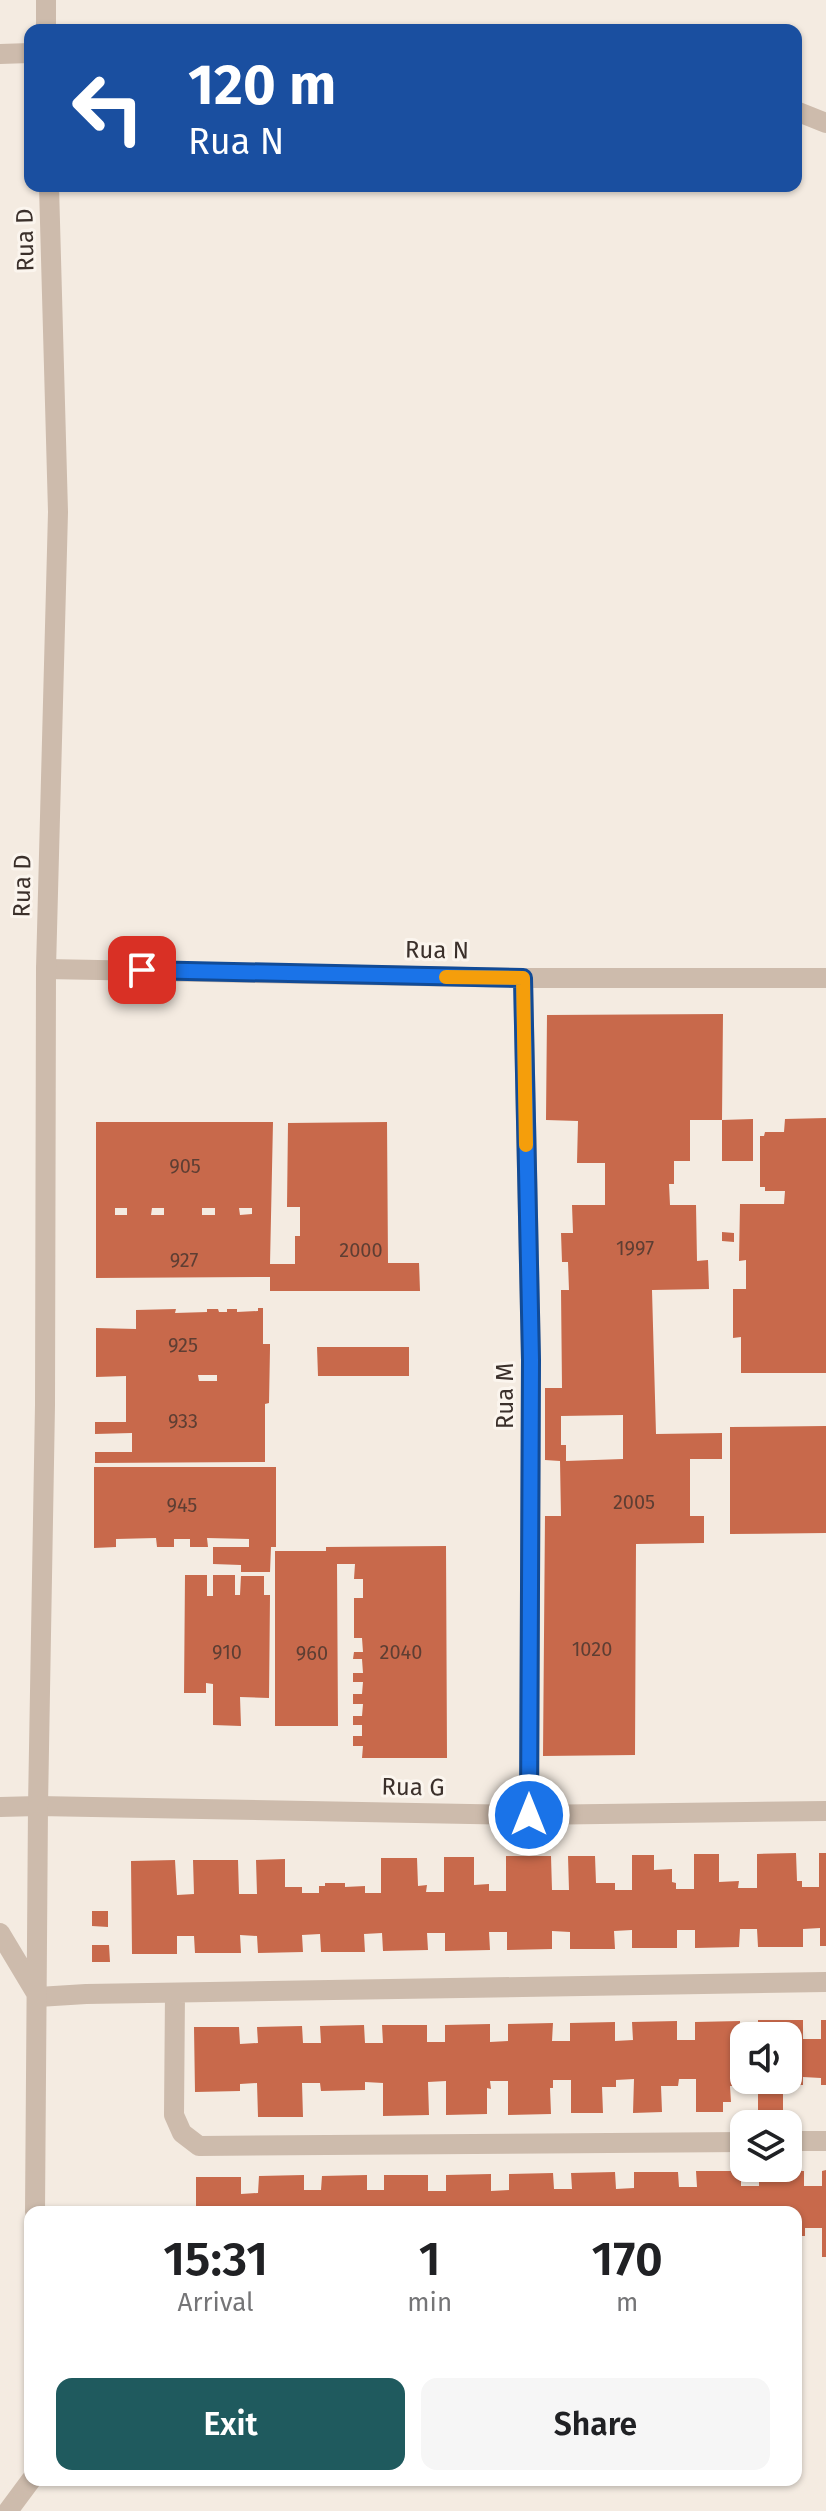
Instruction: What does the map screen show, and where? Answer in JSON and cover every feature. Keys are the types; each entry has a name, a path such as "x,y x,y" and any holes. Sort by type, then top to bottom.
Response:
{"street":[{"path":"46,0 46,24"},
{"path":"0,54 24,53"},
{"path":"802,113 826,123"},
{"name":"Rua D","path":"35,2206 45,1405 46,969 58,512 49,192"},
{"name":"Rua N","path":"46,969 523,978 826,978"},
{"name":"Rua M","path":"523,978 531,1360 529,1815"},
{"name":"Rua G","path":"0,1807 529,1815 826,1811"},
{"path":"0,1933 38,1997 826,1982"},
{"path":"175,1993 174,2115 182,2133 199,2146 730,2142"},
{"path":"802,2141 826,2141"},
{"path":"8,2511 27,2486"}],"building":[{"path":"723,1014 722,1120 690,1120 690,1161 674,1161 674,1184 669,1184 670,1205 696,1205 697,1261 708,1260 709,1289 652,1290 656,1434 722,1433 722,1459 690,1459 690,1516 704,1516 704,1543 636,1544 635,1755 543,1756 545,1516 561,1516 560,1461 545,1460 545,1388 562,1388 561,1290 569,1290 568,1262 562,1262 561,1233 573,1233 572,1205 605,1205 605,1163 577,1163 578,1121 546,1120 547,1015","holes":["623,1415 623,1459 566,1461 566,1445 561,1445 561,1416"]},
{"path":"826,1118 826,1373 741,1373 741,1337 733,1338 733,1289 746,1289 746,1260 739,1261 740,1204 784,1204 785,1191 765,1191 765,1187 760,1187 760,1136 764,1136 765,1132 784,1132 785,1119"},
{"path":"753,1119 753,1161 722,1161 722,1120"},
{"path":"96,1122 273,1122 270,1264 295,1264 295,1236 300,1236 300,1207 287,1207 288,1123 387,1122 388,1263 419,1263 420,1291 270,1291 270,1277 96,1278","holes":["115,1208 127,1208 127,1215 115,1215","152,1208 164,1208 164,1215 151,1215","202,1208 215,1208 215,1215 202,1215","239,1208 252,1208 252,1214 240,1215"]},
{"path":"722,1232 734,1233 734,1242 722,1241"},
{"path":"258,1308 263,1308 263,1344 270,1344 269,1403 265,1404 265,1462 95,1463 95,1452 132,1452 132,1433 95,1434 95,1422 126,1422 126,1376 96,1377 96,1328 136,1329 136,1310 176,1309 175,1313 207,1312 207,1309 218,1309 219,1312 227,1312 227,1309 258,1311","holes":["198,1375 217,1375 217,1381 199,1381"]},
{"path":"317,1347 409,1347 409,1376 318,1376"},
{"path":"826,1426 826,1533 730,1534 730,1427"},
{"path":"94,1467 276,1467 276,1547 271,1547 270,1572 241,1572 241,1565 213,1564 213,1547 249,1547 249,1539 207,1538 208,1547 190,1547 190,1539 174,1539 174,1547 157,1547 156,1538 116,1539 116,1547 94,1548"},
{"path":"446,1546 447,1758 362,1758 363,1746 353,1746 353,1736 362,1736 362,1725 353,1725 353,1716 362,1716 363,1704 353,1704 353,1694 362,1694 363,1682 353,1682 353,1673 363,1673 362,1659 353,1659 354,1652 363,1652 362,1638 354,1638 354,1598 363,1598 363,1579 354,1579 355,1564 337,1564 338,1726 275,1726 275,1551 326,1551 326,1547"},
{"path":"185,1575 207,1575 207,1596 213,1596 213,1575 235,1575 235,1595 240,1595 241,1576 264,1576 264,1595 270,1595 269,1698 240,1697 241,1726 213,1725 213,1684 206,1683 206,1693 184,1693"},
{"path":"796,1853 797,1881 802,1881 802,1887 819,1887 819,1853 826,1853 826,1946 820,1946 820,1928 803,1929 803,1947 758,1947 757,1929 740,1929 739,1947 695,1948 695,1930 677,1930 677,1948 632,1948 632,1930 614,1931 615,1949 570,1949 570,1932 552,1931 552,1949 507,1950 507,1932 489,1932 490,1950 445,1951 445,1933 427,1933 428,1950 383,1951 382,1933 364,1934 365,1952 321,1952 320,1934 302,1935 303,1952 258,1953 257,1936 240,1935 241,1953 195,1953 194,1936 177,1936 177,1954 132,1954 131,1861 175,1860 177,1895 194,1894 193,1860 238,1860 239,1894 257,1894 256,1860 285,1859 285,1887 302,1887 302,1893 319,1893 319,1886 325,1886 325,1883 345,1883 345,1887 365,1886 365,1893 381,1893 381,1858 417,1858 418,1886 427,1885 426,1892 444,1892 444,1857 474,1857 474,1885 489,1884 489,1891 506,1891 506,1856 551,1856 552,1890 569,1890 568,1856 595,1856 596,1883 615,1883 615,1890 632,1890 632,1855 654,1855 654,1870 672,1869 672,1882 676,1883 676,1889 694,1889 694,1854 719,1854 719,1882 739,1881 738,1888 757,1888 757,1854"},
{"path":"92,1911 108,1911 108,1927 92,1926"},
{"path":"92,1945 109,1945 110,1962 92,1962"},
{"path":"803,2020 803,2039 821,2039 821,2020 826,2020 826,2085 821,2085 821,2078 803,2077 802,2085 802,2022 758,2022"},
{"path":"677,2021 677,2040 695,2040 695,2022 740,2021 730,2022 731,2102 723,2102 723,2112 696,2112 696,2079 679,2079 678,2086 661,2086 662,2112 633,2113 634,2079 616,2080 616,2087 602,2087 603,2113 571,2113 571,2080 553,2080 553,2088 550,2088 551,2114 508,2115 508,2081 490,2081 487,2114 446,2115 446,2081 428,2082 429,2115 383,2116 383,2083 365,2082 365,2090 321,2091 320,2083 302,2083 303,2117 258,2117 257,2083 240,2084 240,2091 195,2092 194,2027 239,2027 240,2044 258,2043 257,2027 302,2026 303,2043 321,2043 320,2026 364,2025 365,2043 383,2043 382,2025 427,2025 427,2042 445,2042 445,2025 490,2024 490,2042 508,2041 508,2024 553,2023 552,2041 570,2041 570,2023 615,2022 615,2041 633,2040 632,2022"},
{"path":"758,2094 783,2094 783,2110 758,2110"},
{"path":"826,2170 826,2257 822,2257 822,2228 805,2228 805,2236 802,2236 802,2206 196,2206 196,2177 241,2177 241,2194 258,2193 259,2176 304,2175 304,2190 321,2190 322,2176 367,2175 367,2190 384,2190 384,2175 428,2175 428,2191 446,2191 446,2175 491,2174 491,2191 509,2190 509,2174 553,2173 554,2189 572,2189 571,2173 615,2172 616,2189 634,2188 634,2172 678,2172 679,2187 697,2187 696,2171 730,2171 730,2182 741,2182 741,2186 759,2186 759,2182 802,2182 804,2171 804,2186 822,2186 822,2171"}],"slow traffic":[{"path":"446,977 523,978 526,1145"}],"route":[{"path":"142,970 523,978 531,1360 529,1815"}]}
